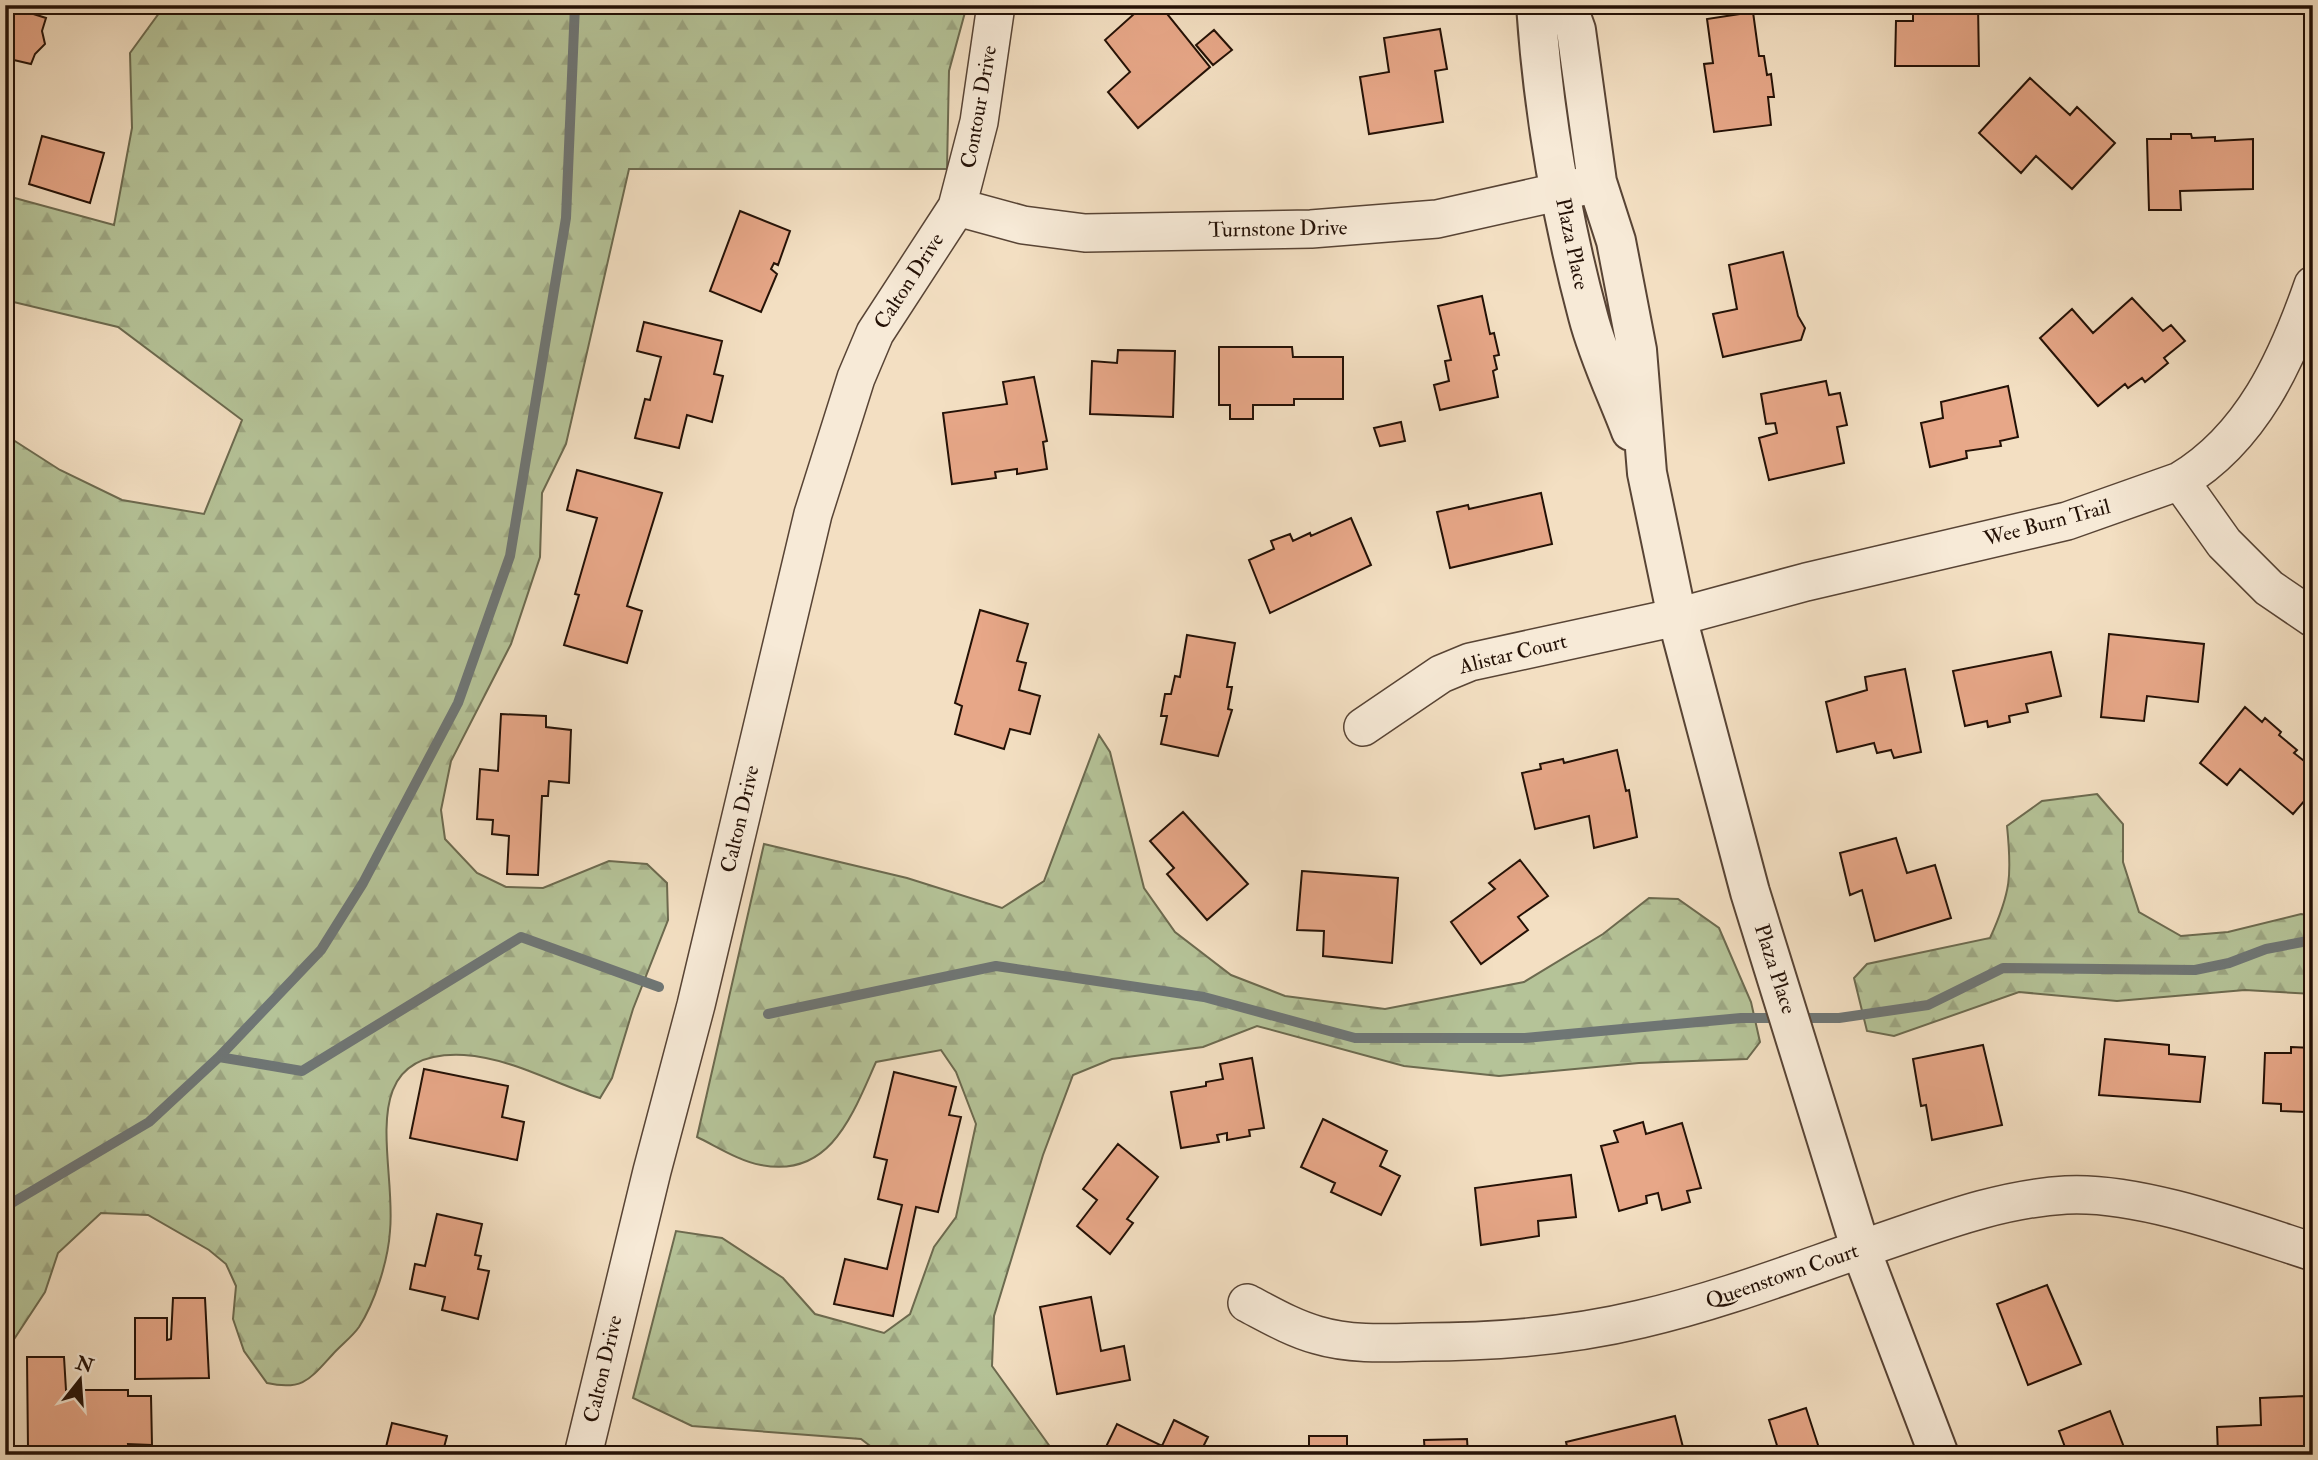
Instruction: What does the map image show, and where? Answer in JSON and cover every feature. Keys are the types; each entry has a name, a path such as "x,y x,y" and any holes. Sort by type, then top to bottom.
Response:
{"street":[{"name":"Contour Drive","path":"957,207 974,149 996,5"},
{"name":"Plaza Place","path":"1536,5 1541,76 1561,193 1588,318 1647,473"},
{"name":"Plaza Place","path":"1567,5 1576,30 1597,182 1616,241 1637,350 1647,473 1677,617 1750,892 1861,1250 1939,1455"},
{"name":"Turnstone Drive","path":"957,207 1023,225 1084,233 1311,229 1437,219 1561,193 1597,182"},
{"name":"Calton Drive","path":"583,1455 828,465 856,378 875,332 957,207"},
{"name":"Wee Burn Trail","path":"1677,617 1752,595 2067,521 2180,481 2195,473 2229,440 2266,395 2291,348 2313,285"},
{"path":"2180,481 2224,543 2269,588 2313,618"},
{"name":"Alistar Court","path":"1363,727 1396,702 1441,674 1470,662 1677,617"},
{"name":"Queenstown Court","path":"1247,1303 1288,1325 1319,1336 1369,1343 1480,1341 1579,1332 1706,1302 1990,1207 2066,1195 2112,1196 2226,1224 2313,1252"}],"green space":[{"path":"165,5 967,5 949,71 947,169 629,169 566,444 542,493 540,557 511,644 451,761 441,810 445,839 477,873 506,887 543,888 609,861 647,864 667,883 668,920 633,1009 612,1078 600,1098 516,1066 481,1057 464,1055 429,1058 406,1070 393,1090 387,1115 390,1231 384,1268 375,1294 365,1317 353,1334 312,1376 298,1384 289,1385 267,1383 244,1351 233,1319 236,1286 226,1264 209,1250 148,1215 101,1213 58,1253 45,1292 5,1353 7,436 60,470 122,500 204,514 242,420 118,327 5,300 5,219 11,197 114,225 132,128 130,53"},
{"path":"1099,735 1110,752 1144,888 1175,932 1231,975 1285,996 1385,1009 1524,982 1603,934 1649,898 1678,899 1719,928 1751,1002 1760,1042 1747,1059 1639,1063 1499,1076 1404,1066 1257,1026 1203,1047 1112,1059 1073,1075 1043,1155 994,1316 992,1366 1056,1455 882,1455 861,1439 692,1426 633,1398 676,1231 722,1238 783,1278 815,1314 884,1333 910,1314 934,1247 956,1217 976,1124 956,1072 941,1050 876,1062 848,1121 836,1138 822,1152 805,1162 785,1167 761,1165 736,1157 697,1137 764,844 907,878 1002,908 1044,881"},
{"path":"2097,794 2123,824 2123,862 2139,912 2181,936 2228,932 2301,914 2313,916 2313,994 2245,990 2117,1001 2019,992 1894,1036 1867,1031 1854,978 1867,964 1990,938 2008,883 2007,826 2042,801"}],"building":[{"path":"5,5 46,18 42,31 45,44 35,54 31,64 5,58"},
{"path":"1144,5 1160,5 1210,67 1138,128 1108,92 1130,72 1105,40"},
{"path":"1913,5 1978,5 1979,66 1895,66 1896,21 1913,21"},
{"path":"1753,12 1759,56 1764,56 1767,75 1771,74 1774,97 1768,97 1771,125 1714,132 1704,64 1713,63 1707,19"},
{"path":"1440,29 1447,69 1435,71 1443,122 1369,134 1360,77 1389,72 1384,38"},
{"path":"1214,30 1232,50 1213,65 1196,45"},
{"path":"2030,78 2070,115 2077,107 2115,143 2072,189 2036,156 2021,173 1979,133"},
{"path":"2171,134 2191,134 2192,138 2215,137 2215,141 2253,139 2253,189 2180,191 2181,210 2149,210 2147,139 2171,139"},
{"path":"42,136 104,153 90,203 29,184"},
{"path":"740,211 790,231 778,265 774,263 771,269 777,274 761,312 710,291"},
{"path":"1783,252 1798,316 1805,328 1801,340 1723,357 1713,314 1737,309 1729,265"},
{"path":"1482,296 1490,334 1494,333 1499,355 1494,356 1497,369 1493,371 1498,397 1440,410 1434,385 1449,381 1445,361 1451,360 1438,306"},
{"path":"2132,298 2163,331 2171,325 2185,341 2164,358 2168,363 2145,382 2142,378 2128,388 2125,384 2098,406 2040,338 2072,309 2093,333"},
{"path":"644,322 722,341 714,374 723,376 712,422 687,415 679,448 635,438 645,399 650,400 661,357 637,351"},
{"path":"1219,347 1292,347 1293,357 1343,357 1343,399 1294,399 1294,405 1253,405 1253,419 1230,419 1230,405 1219,405"},
{"path":"1118,350 1175,351 1173,417 1090,414 1092,361 1117,363"},
{"path":"1034,377 1047,441 1043,442 1047,469 1017,474 1017,469 995,472 996,478 952,484 943,413 1007,404 1003,382"},
{"path":"1826,381 1829,395 1840,393 1847,425 1837,427 1844,463 1769,480 1759,438 1777,433 1775,423 1766,424 1761,394"},
{"path":"2008,386 2018,437 2000,441 2001,446 1966,451 1967,458 1930,467 1921,423 1943,418 1941,402"},
{"path":"1401,422 1405,441 1380,446 1374,428"},
{"path":"577,470 662,493 627,606 642,611 627,663 564,645 579,595 575,594 597,518 567,510"},
{"path":"1541,493 1552,544 1450,568 1437,512 1468,505 1469,509"},
{"path":"1351,518 1371,565 1270,613 1249,560 1274,549 1271,541 1290,534 1293,541 1310,533 1311,536"},
{"path":"980,610 1028,624 1017,661 1026,663 1019,690 1040,696 1030,734 1010,729 1004,749 955,734 962,706 955,703"},
{"path":"2109,634 2204,644 2198,702 2147,696 2144,721 2101,717"},
{"path":"1187,635 1235,643 1227,687 1232,687 1228,709 1232,710 1218,756 1161,744 1167,716 1161,716 1165,694 1171,694 1175,676 1180,677"},
{"path":"2051,652 2061,696 2026,704 2028,712 2009,716 2010,722 1988,727 1987,721 1965,726 1953,671"},
{"path":"1905,669 1921,752 1894,758 1891,750 1877,753 1874,743 1837,752 1826,702 1867,690 1865,677"},
{"path":"2245,707 2262,722 2265,718 2281,732 2279,735 2297,750 2294,753 2313,768 2313,791 2293,814 2240,769 2227,785 2200,763"},
{"path":"501,714 546,716 546,727 571,730 569,783 549,781 548,796 542,796 538,875 507,874 509,836 492,834 493,820 477,819 480,769 498,771"},
{"path":"1617,750 1626,791 1629,790 1637,837 1594,848 1589,816 1535,829 1522,773 1541,769 1540,764 1563,759 1564,763"},
{"path":"1183,812 1248,884 1207,920 1167,874 1174,868 1150,841"},
{"path":"1896,838 1907,873 1935,865 1951,918 1875,941 1862,890 1850,895 1840,853"},
{"path":"1520,860 1548,896 1518,917 1528,930 1481,964 1451,922 1495,889 1489,883"},
{"path":"1302,871 1398,878 1392,963 1323,956 1324,931 1297,930"},
{"path":"2105,1039 2169,1045 2169,1054 2205,1057 2200,1102 2099,1095"},
{"path":"1983,1045 2002,1125 1932,1140 1926,1105 1921,1106 1913,1059"},
{"path":"2291,1047 2313,1048 2313,1107 2306,1107 2306,1112 2281,1111 2281,1104 2263,1103 2265,1053 2291,1053"},
{"path":"1252,1058 1264,1128 1249,1130 1250,1136 1227,1140 1227,1133 1217,1135 1219,1142 1181,1148 1171,1092 1206,1086 1206,1082 1223,1079 1220,1064"},
{"path":"424,1069 508,1086 502,1117 524,1122 517,1160 410,1138"},
{"path":"894,1072 956,1087 949,1115 961,1117 938,1212 916,1207 893,1316 834,1304 845,1259 887,1269 902,1205 878,1199 887,1160 874,1157"},
{"path":"1323,1119 1387,1151 1380,1166 1400,1176 1381,1215 1331,1192 1335,1183 1301,1167"},
{"path":"1643,1122 1646,1134 1682,1123 1701,1188 1687,1191 1690,1202 1662,1210 1658,1193 1646,1196 1647,1203 1619,1211 1601,1146 1618,1142 1614,1131"},
{"path":"1118,1144 1158,1177 1127,1219 1133,1223 1110,1254 1077,1226 1097,1200 1083,1189"},
{"path":"1571,1175 1576,1217 1538,1221 1539,1236 1481,1245 1475,1188"},
{"path":"437,1214 482,1224 475,1255 481,1256 478,1269 489,1271 478,1319 442,1310 445,1297 410,1289 415,1264 425,1266"},
{"path":"2047,1285 2081,1364 2028,1385 1997,1304"},
{"path":"1091,1297 1101,1351 1124,1346 1130,1380 1057,1394 1040,1307"},
{"path":"173,1298 205,1298 209,1378 135,1379 135,1318 167,1318 167,1340 171,1339"},
{"path":"27,1357 64,1357 66,1390 128,1390 128,1396 151,1396 152,1445 128,1444 129,1450 28,1448"},
{"path":"2304,1396 2307,1455 2218,1455 2217,1427 2261,1425 2260,1398"},
{"path":"1806,1408 1819,1448 1815,1449 1818,1455 1780,1455 1769,1420"},
{"path":"2110,1411 2127,1455 2068,1455 2059,1431"},
{"path":"1675,1416 1685,1455 1569,1455 1566,1442"},
{"path":"1174,1420 1208,1437 1199,1455 1102,1455 1117,1424 1162,1446"},
{"path":"392,1423 447,1436 442,1455 384,1455"},
{"path":"1309,1436 1347,1436 1347,1455 1263,1455 1309,1454"},
{"path":"1467,1439 1468,1455 1425,1455 1424,1440"}],"waterway":[{"path":"5,1207 149,1122 219,1057 321,950 363,883 458,703 510,556 566,218 575,5"},
{"path":"219,1057 302,1071 521,937 659,987"},
{"path":"1797,1018 1839,1018 1928,1005 2003,968 2195,970 2229,963 2266,949 2313,940"},
{"path":"768,1014 996,966 1204,997 1355,1038 1525,1038 1741,1018 1781,1018"}]}
